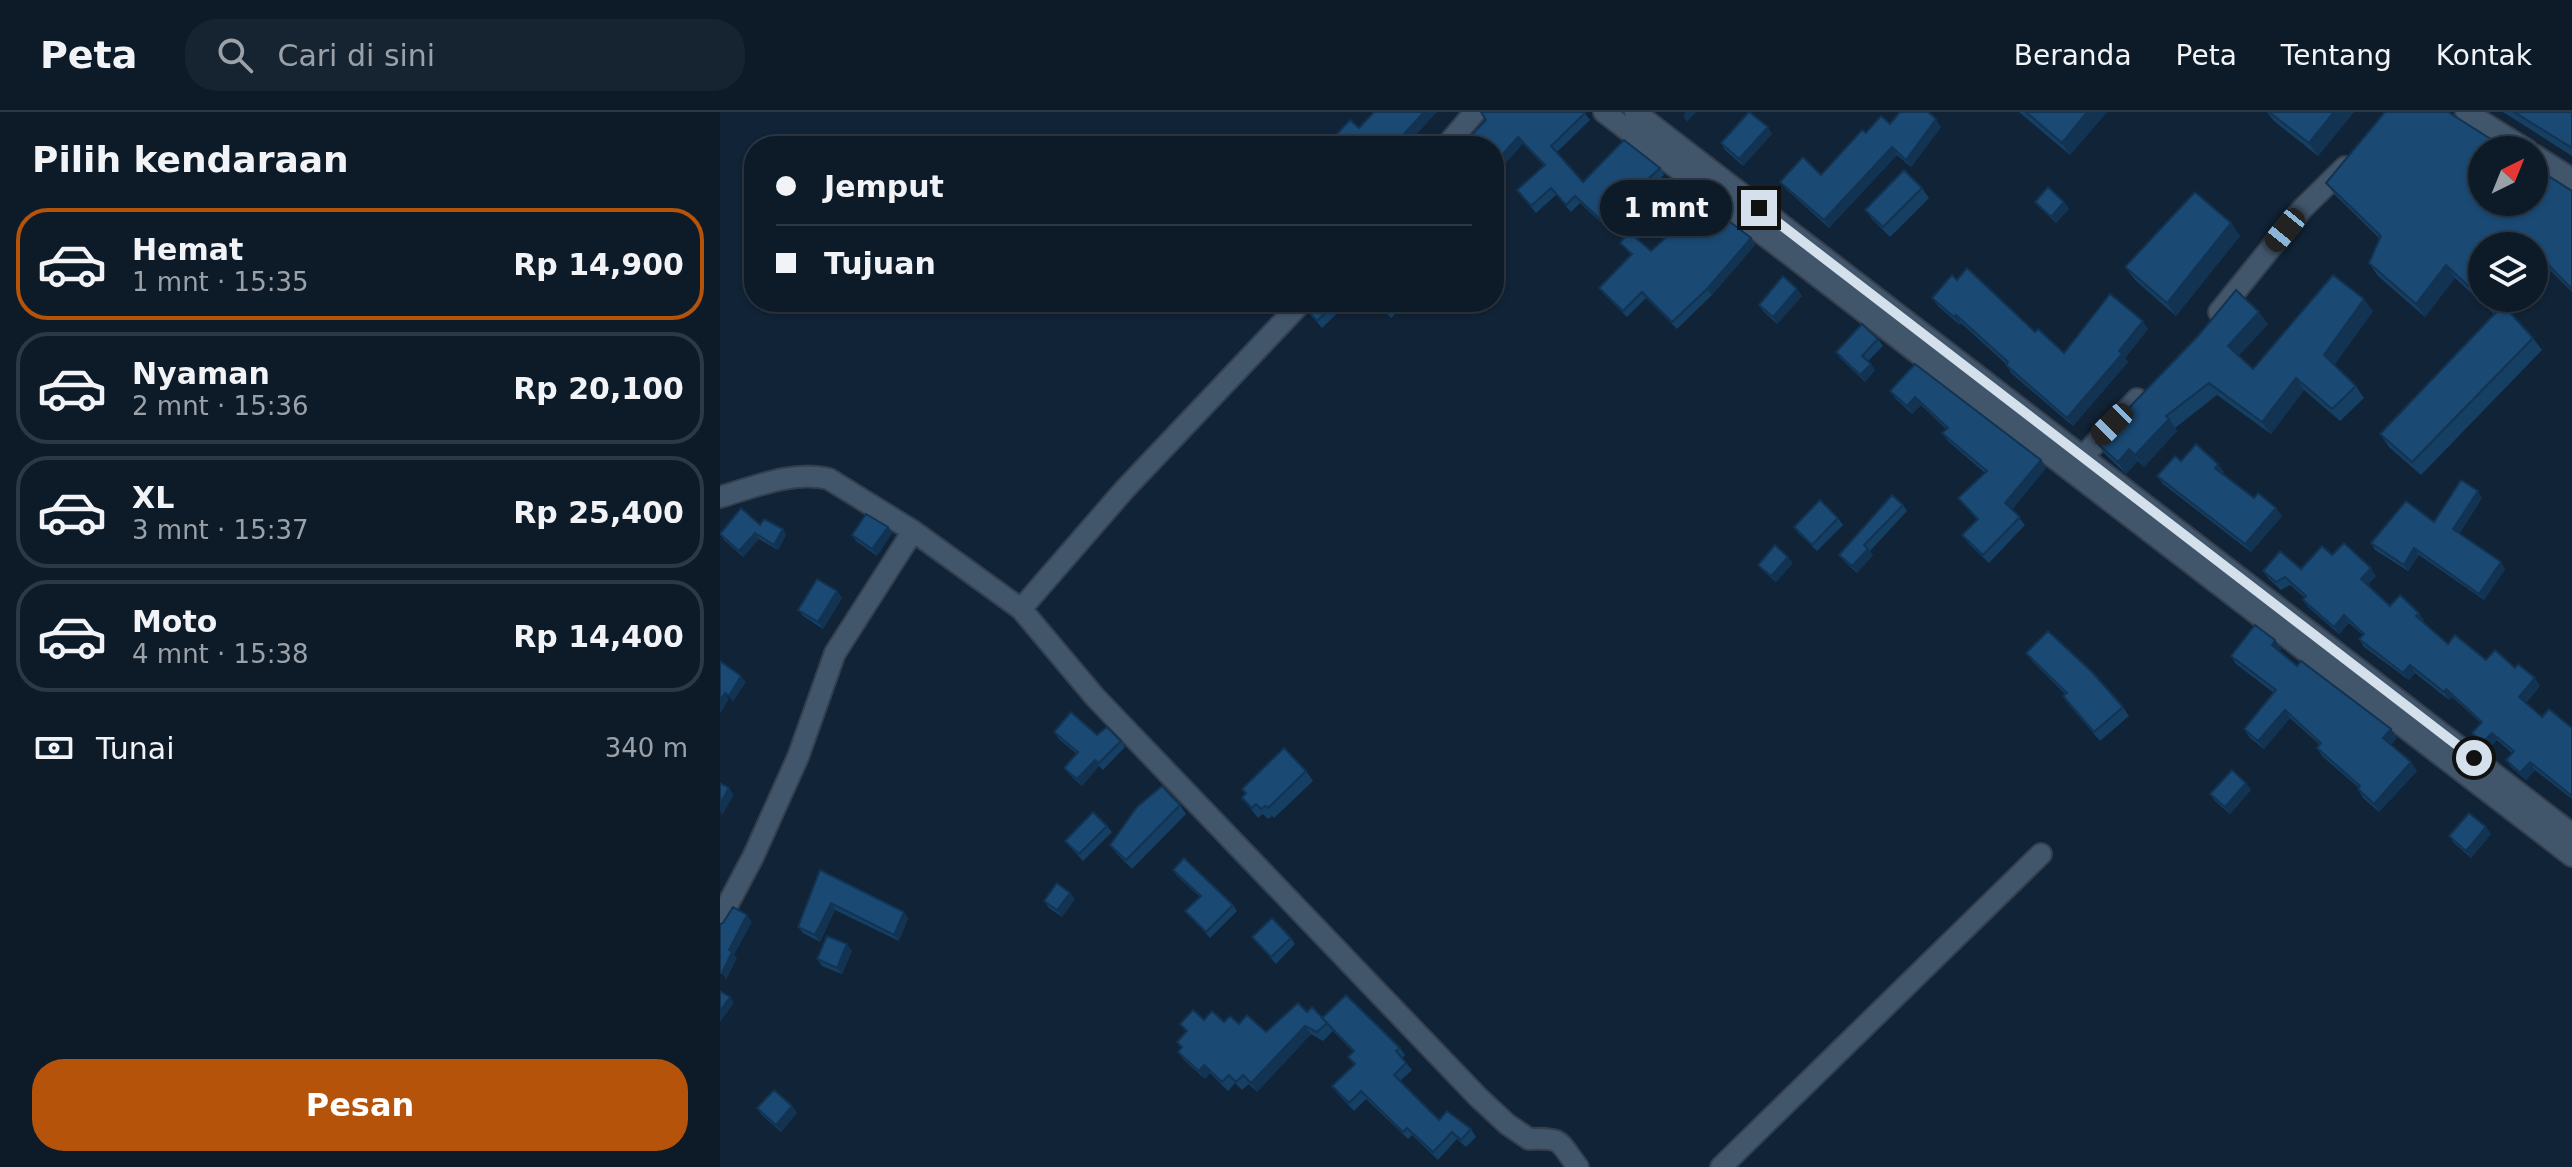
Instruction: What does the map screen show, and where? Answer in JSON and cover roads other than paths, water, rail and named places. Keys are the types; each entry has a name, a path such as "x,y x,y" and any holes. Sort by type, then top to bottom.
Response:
{"street":[{"path":"1455,136 1475,112"},
{"path":"1604,112 2572,834"},
{"path":"1635,112 2572,856"},
{"path":"2466,112 2505,136"},
{"path":"2207,327 2303,208 2354,155"},
{"path":"2548,164 2572,179"},
{"path":"1021,609 1125,489 1293,312"},
{"path":"2076,465 2155,382"},
{"path":"720,497 813,475 842,485 913,531 1021,609 1095,697 1478,1097 1507,1124 1529,1139 1550,1136 1558,1140 1578,1167"},
{"path":"720,919 753,857 798,757 835,653 913,531"},
{"path":"1721,1167 2041,854"}]}
